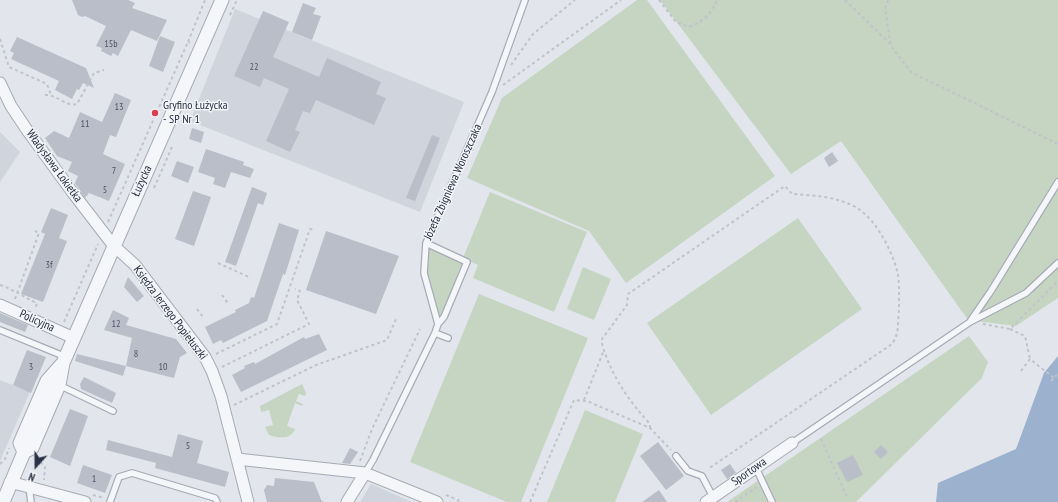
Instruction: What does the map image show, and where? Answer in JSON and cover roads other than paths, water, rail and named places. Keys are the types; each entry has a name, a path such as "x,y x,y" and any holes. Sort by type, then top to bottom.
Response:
{"street":[{"name":"Łużycka","path":"3,502 5,482 23,452 32,448 53,383 222,0"},
{"name":"Władysława Łokietka","path":"0,83 11,106 27,130 114,245"},
{"name":"Księdza Jerzego Popiełuszki","path":"114,245 135,265 209,365 221,396 248,502"},
{"name":"Policyjna","path":"0,305 74,338"},
{"name":"Sportowa","path":"710,500 792,443"},
{"path":"237,459 364,472 438,502"},
{"path":"347,502 364,472"},
{"path":"5,482 85,502"}],"lane":[{"name":"Józefa Zbigniewa Woroszczaka","path":"438,324 424,273 426,243 492,92 525,0"},
{"path":"970,322 992,291 1058,182"},
{"path":"364,472 373,460 438,324 444,317 467,262 426,243"},
{"path":"792,443 970,322 1026,293 1058,263"},
{"path":"0,330 64,360"},
{"path":"435,333 448,338"},
{"path":"53,383 113,411"},
{"path":"676,456 688,471 702,476 710,500"},
{"path":"756,468 772,502"},
{"path":"110,502 119,477 132,473 215,498 217,502"},
{"path":"28,487 31,502"}],"water":[{"path":"1058,356 1058,502 936,502 938,483 1016,449 1044,373"}],"place":[{"name":"Gryfino Łużycka - SP Nr 1","path":"155,113"}]}
